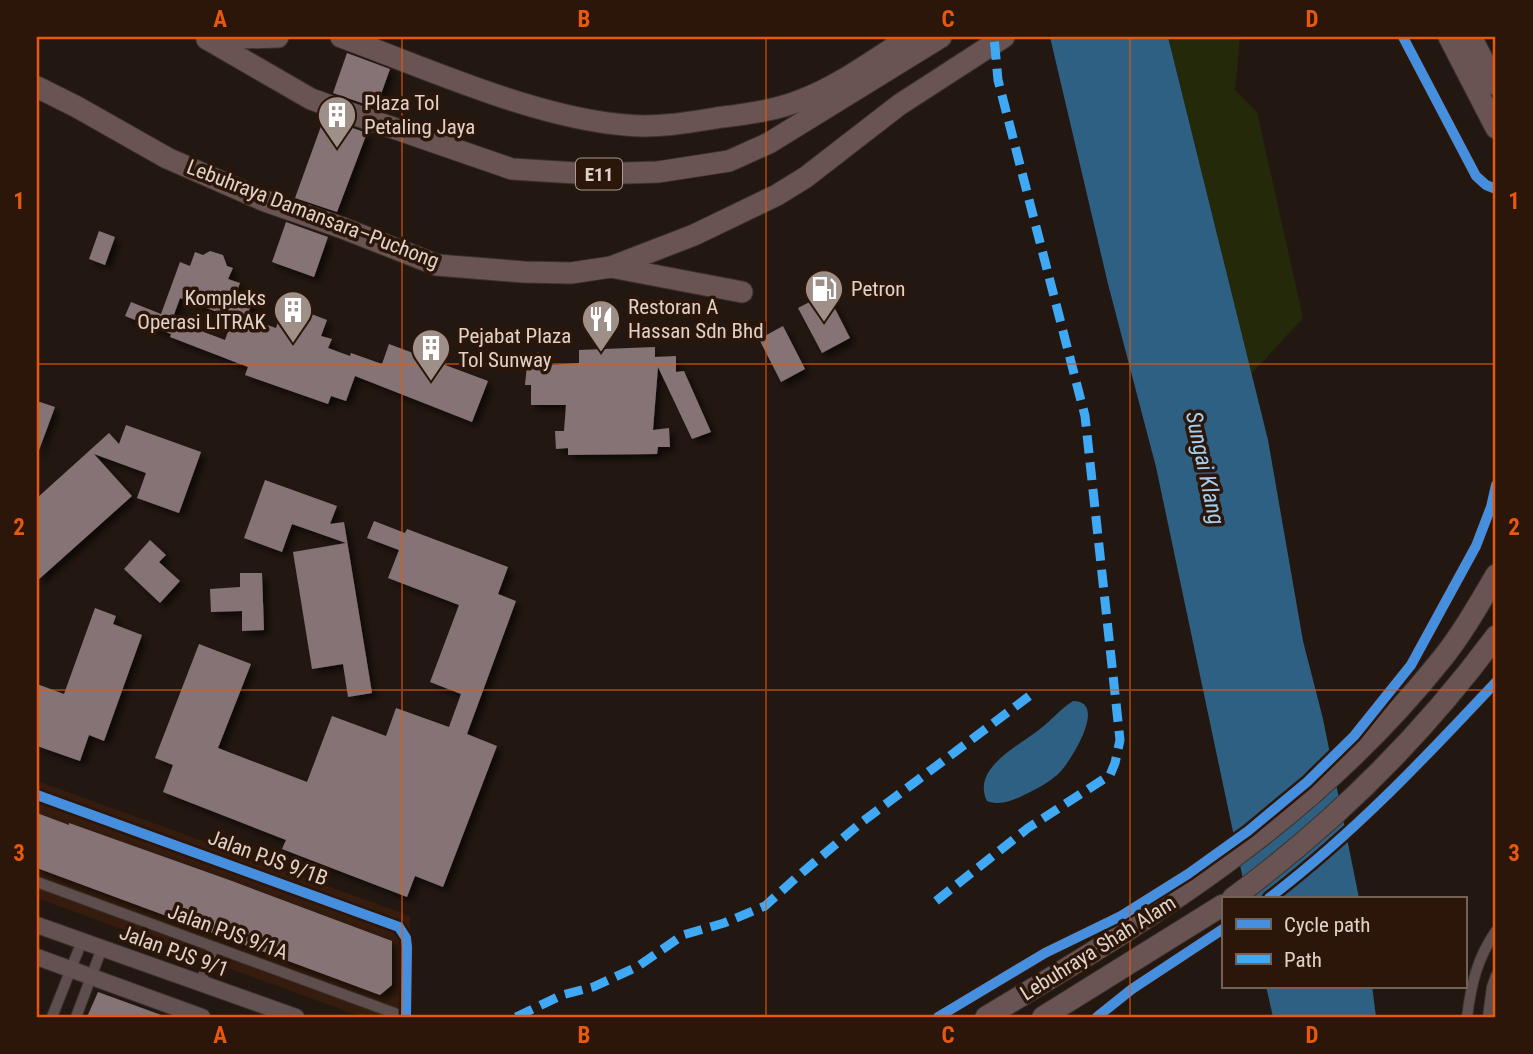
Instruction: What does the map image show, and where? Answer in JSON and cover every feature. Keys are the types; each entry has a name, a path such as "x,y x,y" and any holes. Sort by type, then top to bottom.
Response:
{"highway":[{"name":"E11","path":"202,38 278,37"},
{"name":"E11","path":"341,37 539,107 590,120 626,125 673,125 760,113 805,99 908,45 941,37"},
{"name":"Lebuhraya Damansara–Puchong","path":"37,87 167,158 265,201 437,265 571,273 611,267 695,235 777,195 806,177 930,84 1004,37"},
{"path":"1449,37 1496,128"},
{"path":"1471,37 1496,85"},
{"name":"E11","path":"202,38 311,99 512,169 593,174 657,172 729,161 769,143 908,45"},
{"path":"611,267 742,292"},
{"name":"Lebuhraya Shah Alam","path":"986,1017 1121,936 1249,848 1304,802 1372,738 1442,659 1496,575"},
{"path":"1234,897 1317,830 1387,765 1428,722 1496,636"},
{"name":"Lebuhraya Shah Alam","path":"1043,1017 1222,906"}],"street":[{"name":"Jalan PJS 9/1B","path":"37,795 399,927 406,938 407,947 406,1017"},
{"name":"Jalan PJS 9/1A","path":"37,882 406,1017"},
{"name":"Jalan PJS 9/1","path":"37,925 296,1017"},
{"path":"1467,1017 1472,982 1488,942 1496,931"},
{"path":"52,1017 82,941"},
{"path":"200,984 214,947"},
{"path":"76,1017 102,948"},
{"path":"37,957 202,1017"},
{"path":"1488,1017 1496,976"}],"shaded area":[{"path":"37,781 410,916 412,1017 362,1017 37,898"}],"green space":[{"path":"1168,37 1240,37 1235,90 1257,112 1303,318 1251,374"}],"water":[{"name":"Sungai Klang","path":"1050,37 1168,37 1268,440 1303,641 1323,719 1359,897 1247,897 1156,467 1108,284"},
{"path":"1073,701 1083,704 1087,710 1087,720 1079,744 1061,771 1053,779 1015,799 1001,803 987,801 984,789 991,768"},
{"path":"1266,988 1372,988 1376,1017 1273,1017"}],"building":[{"path":"347,53 390,69 376,108 333,93"},
{"path":"324,118 367,133 337,212 295,198"},
{"path":"286,222 328,237 314,277 272,262"},
{"path":"99,231 115,237 105,265 89,259"},
{"path":"210,251 223,255 227,266 233,268 228,279 240,283 237,291 254,298 246,318 276,328 279,319 290,323 296,308 327,320 321,336 332,339 328,348 382,364 389,344 488,381 472,422 355,376 346,401 331,396 328,404 245,375 248,367 170,337 171,334 125,316 131,302 161,314 180,262 190,266 195,252 203,255","holes":["180,298 233,318 225,340 172,320"]},
{"name":"Petron","path":"827,293 850,338 822,353 798,308"},
{"path":"783,326 805,369 781,382 759,339"},
{"path":"655,347 655,357 676,356 676,372 684,371 711,432 692,439 658,367 653,430 669,428 670,447 658,447 657,454 568,455 568,448 556,449 555,431 564,431 566,405 531,405 531,385 525,385 527,365 538,352 550,365 579,363 579,350"},
{"path":"37,401 55,407 38,453 37,453"},
{"path":"126,425 201,452 179,513 137,498 146,473 94,454 132,496 37,581 37,498 109,433 119,444"},
{"path":"265,480 337,506 330,524 344,522 372,693 348,697 343,664 312,669 293,552 346,543 292,524 282,552 244,538"},
{"path":"374,521 405,533 407,529 508,567 498,594 516,601 467,734 497,746 443,887 415,876 407,897 282,849 286,840 163,792 173,765 155,758 199,644 251,664 218,748 307,782 332,716 386,736 396,708 449,727 461,694 430,682 459,605 388,578 399,550 367,538"},
{"path":"150,540 166,555 159,562 180,581 160,603 124,569"},
{"path":"240,573 262,573 264,630 242,631 242,611 211,612 210,589 240,587"},
{"path":"95,608 116,616 113,624 142,635 104,741 89,735 80,761 37,746 37,684 64,694"},
{"path":"37,813 232,881 392,941 392,985 380,995 37,868"},
{"path":"98,992 164,1016 164,1017 87,1017"}],"marked path":[{"path":"936,901 1028,828 1110,775 1120,740 1085,416 998,80 994,37"},
{"path":"516,1017 562,995 593,987 637,967 683,935 724,923 765,906 862,822 1036,691"}],"cycle path":[{"path":"1403,37 1476,176 1496,189"},
{"path":"938,1017 1045,953 1121,916 1188,874 1248,831 1307,782 1354,736 1411,665 1476,546 1491,507 1496,485"},
{"path":"1270,897 1359,822 1496,682"},
{"path":"37,795 399,927 406,938 407,947 406,1017"},
{"path":"1097,1017 1132,989 1222,930"}],"place":[{"name":"Plaza Tol Petaling Jaya","path":"337,149"},
{"name":"Petron","path":"824,323"},
{"name":"Kompleks Operasi LITRAK","path":"293,344"},
{"name":"Restoran A Hassan Sdn Bhd","path":"601,353"},
{"name":"Pejabat Plaza Tol Sunway","path":"431,382"}]}
